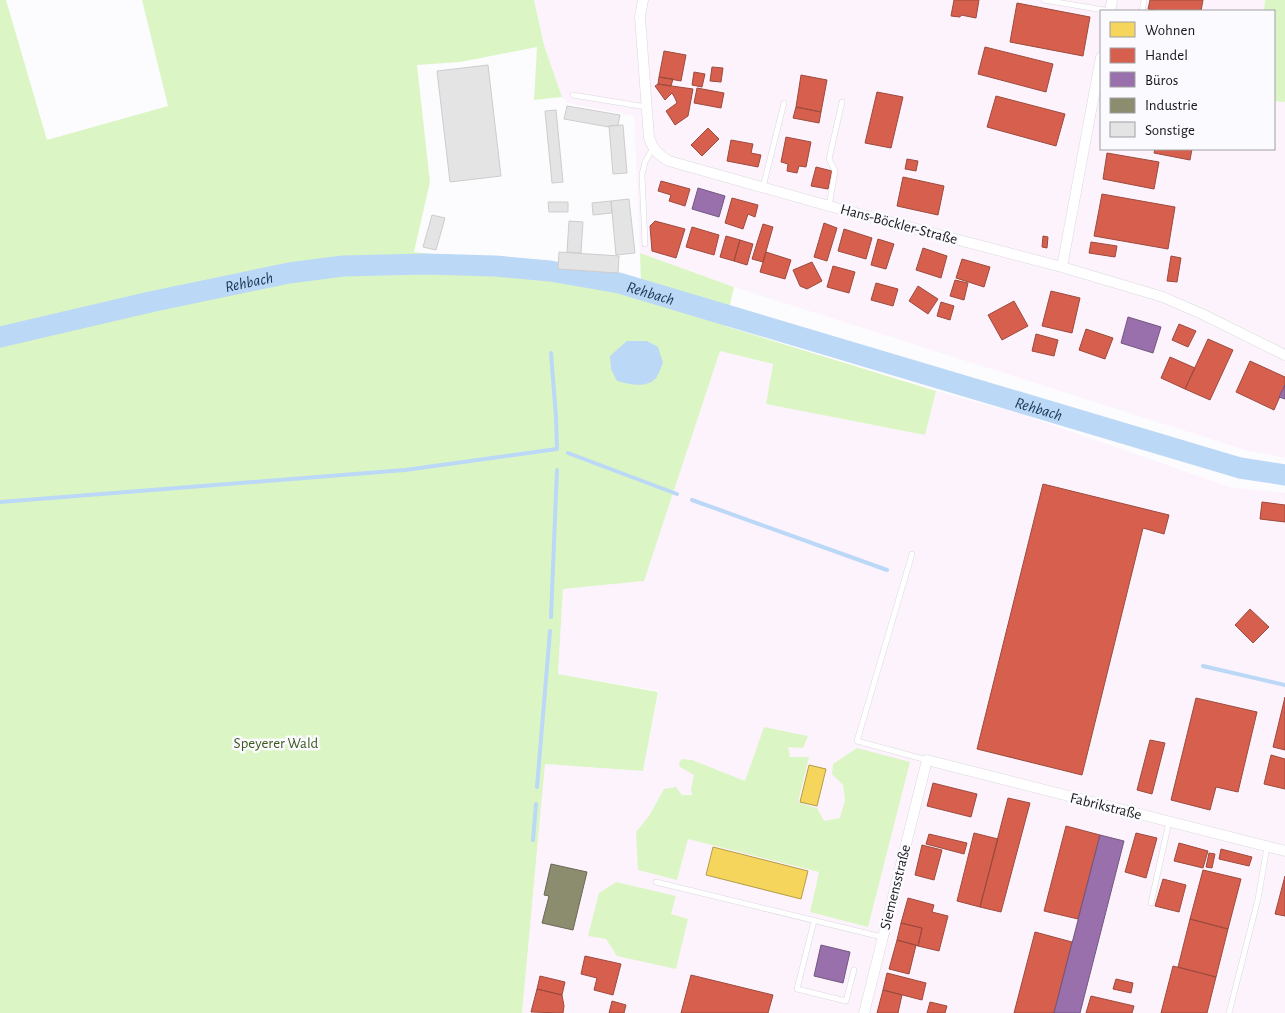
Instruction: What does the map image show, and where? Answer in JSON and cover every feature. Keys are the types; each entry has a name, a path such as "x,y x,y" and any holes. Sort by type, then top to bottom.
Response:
{"street":[{"path":"643,0 640,17 648,138 653,148"},
{"path":"1062,267 1100,62"},
{"name":"Hans-Böckler-Straße","path":"653,148 669,162 1062,267 1163,297 1217,321 1285,355"},
{"name":"Fabrikstraße","path":"927,760 1285,851"},
{"name":"Siemensstraße","path":"864,1013 927,760"}],"lane":[{"path":"1044,0 1104,10"},
{"path":"573,95 646,107"},
{"path":"829,206 835,171 829,159 842,102"},
{"path":"764,187 784,103"},
{"path":"645,244 642,175 645,162 653,148"},
{"path":"912,554 857,741 927,760"},
{"path":"1151,903 1169,822"},
{"path":"1229,1013 1258,899 1266,847"},
{"path":"656,882 882,937"},
{"path":"814,921 797,989 846,1001 854,970"}],"shaded area":[{"path":"534,0 1265,0 1264,10 1100,10 1100,150 1275,150 1275,101 1285,102 1285,458 1245,450 734,287 640,253 634,116 567,103 562,97 544,45"},
{"path":"720,351 773,364 766,404 925,435 936,391 1024,415 1230,487 1285,493 1285,1013 522,1013 545,764 643,771 659,691 558,674 563,589 644,581"}],"green space":[{"name":"Speyerer Wald","path":"0,0 6,0 47,140 168,106 142,0 534,0 544,45 562,97 534,100 537,47 460,62 417,65 430,182 414,252 641,281 640,253 734,287 725,326 936,391 925,435 766,404 773,364 720,351 644,581 563,589 558,674 658,692 643,771 545,764 522,1013 0,1013"},
{"path":"1265,0 1285,0 1285,102 1275,101 1275,10 1264,10"},
{"path":"764,727 808,736 803,748 788,747 790,757 809,757 798,802 817,808 824,821 840,818 845,800 843,785 832,774 833,764 857,748 910,762 868,927 810,912 819,872 688,839 677,880 638,870 636,832 649,816 664,789 676,787 682,795 692,795 691,789 694,775 680,767 679,762 682,759 692,760 745,781"},
{"path":"616,882 676,896 671,914 688,919 676,969 617,956 606,939 588,936 599,893"}],"water":[{"path":"627,341 647,341 658,347 663,363 656,378 647,384 637,385 617,381 611,369 610,356"}],"building: Wohnen":[{"path":"809,765 826,769 817,806 800,802"},
{"path":"713,847 808,871 801,899 706,875"}],"building: Handel":[{"path":"954,0 979,0 976,18 961,15 960,17 951,16"},
{"path":"1150,0 1203,0 1201,10 1148,9"},
{"path":"1017,3 1090,17 1083,56 1010,42"},
{"path":"985,47 1053,64 1046,92 978,74"},
{"path":"664,51 686,55 681,81 659,77"},
{"path":"712,67 723,68 721,82 710,81"},
{"path":"694,72 705,74 702,87 692,85"},
{"path":"801,75 827,80 821,112 796,107"},
{"path":"659,77 673,79 671,86 658,84"},
{"path":"658,84 693,89 688,116 675,125 666,111 677,103 675,98 672,93 665,100 655,86"},
{"path":"697,88 724,93 721,108 694,103"},
{"path":"877,92 903,97 891,148 865,143"},
{"path":"996,96 1065,114 1056,146 987,127"},
{"path":"796,107 821,112 819,123 793,118"},
{"path":"708,128 719,139 702,156 691,145"},
{"path":"786,137 811,142 806,167 799,166 797,173 787,171 788,164 781,162"},
{"path":"731,140 753,144 751,153 761,155 758,167 727,161"},
{"path":"1155,150 1192,150 1190,160 1154,153"},
{"path":"1107,153 1159,162 1154,189 1103,179"},
{"path":"907,159 918,161 916,171 905,169"},
{"path":"816,167 832,171 828,189 811,186"},
{"path":"903,177 944,186 938,215 897,206"},
{"path":"661,181 690,189 685,206 669,201 671,195 658,191"},
{"path":"1102,194 1175,207 1168,249 1094,236"},
{"path":"732,198 758,205 755,217 748,214 743,229 725,223"},
{"path":"655,221 685,229 676,258 652,251 650,226"},
{"path":"824,223 837,228 827,261 814,257"},
{"path":"763,224 773,227 763,262 752,259"},
{"path":"692,227 719,235 714,255 686,247"},
{"path":"844,229 872,238 866,259 838,251"},
{"path":"726,236 740,240 734,261 720,257"},
{"path":"1043,236 1048,237 1047,248 1042,247"},
{"path":"878,239 894,244 886,269 871,265"},
{"path":"740,240 753,244 747,265 734,261"},
{"path":"1091,242 1117,246 1115,257 1089,253"},
{"path":"923,248 947,256 941,278 916,270"},
{"path":"766,252 791,260 785,279 760,272"},
{"path":"1171,256 1181,258 1177,282 1167,281"},
{"path":"962,259 990,267 984,287 956,278"},
{"path":"812,262 822,281 807,289 800,286 793,270"},
{"path":"833,266 855,272 849,293 827,287"},
{"path":"955,280 968,283 964,300 950,296"},
{"path":"876,283 898,289 893,306 871,300"},
{"path":"918,286 938,299 928,314 909,301"},
{"path":"1051,291 1080,298 1072,333 1042,326"},
{"path":"1014,301 1028,326 1002,340 988,315"},
{"path":"941,302 954,306 950,320 937,316"},
{"path":"1179,324 1196,331 1188,347 1172,340"},
{"path":"1086,329 1113,338 1105,359 1079,350"},
{"path":"1036,334 1058,340 1054,356 1032,351"},
{"path":"1208,339 1233,350 1210,400 1185,389"},
{"path":"1170,357 1195,368 1185,389 1161,378"},
{"path":"1250,361 1285,377 1285,385 1274,410 1236,392"},
{"path":"1043,484 1169,515 1164,534 1143,528 1082,775 977,749"},
{"path":"1262,502 1285,505 1285,522 1260,519"},
{"path":"1250,609 1269,627 1253,643 1235,625"},
{"path":"1285,697 1285,750 1273,747"},
{"path":"1196,698 1257,712 1238,792 1216,787 1210,810 1171,800"},
{"path":"1150,740 1165,743 1152,794 1137,790"},
{"path":"1271,755 1285,759 1285,789 1264,784"},
{"path":"933,783 977,794 971,817 927,806"},
{"path":"1008,798 1030,803 1001,912 980,907"},
{"path":"1066,826 1100,835 1078,919 1044,911"},
{"path":"974,833 998,839 980,907 957,901"},
{"path":"1136,833 1157,838 1146,878 1125,872"},
{"path":"929,834 967,843 964,854 926,844"},
{"path":"1179,843 1208,851 1203,868 1174,861"},
{"path":"922,845 942,850 934,880 915,875"},
{"path":"1221,849 1252,857 1249,866 1219,859"},
{"path":"1209,853 1215,854 1212,868 1206,867"},
{"path":"1203,870 1241,879 1228,929 1190,919"},
{"path":"1285,876 1285,916 1275,914"},
{"path":"1163,879 1186,885 1179,912 1155,906"},
{"path":"908,898 934,905 932,912 948,916 939,951 918,946 922,928 901,923"},
{"path":"1190,919 1228,929 1216,977 1178,967"},
{"path":"901,923 922,928 918,946 897,940"},
{"path":"1035,932 1072,942 1054,1013 1014,1013"},
{"path":"897,940 916,945 909,974 889,969"},
{"path":"585,956 621,964 613,995 594,990 597,978 581,974"},
{"path":"1173,966 1216,977 1207,1013 1161,1013"},
{"path":"887,973 926,983 922,1000 883,990"},
{"path":"691,975 773,995 768,1013 681,1013"},
{"path":"540,976 565,982 562,995 537,989"},
{"path":"1116,979 1133,983 1131,993 1113,989"},
{"path":"537,989 562,995 563,1013 531,1012"},
{"path":"883,990 902,995 898,1013 877,1013"},
{"path":"1091,996 1134,1006 1132,1013 1086,1013"},
{"path":"612,1001 626,1005 624,1013 609,1013"},
{"path":"930,1002 947,1006 945,1013 927,1013"}],"building: Büros":[{"path":"698,188 725,196 719,217 692,209"},
{"path":"1128,317 1161,327 1153,353 1121,343"},
{"path":"1285,385 1285,399 1279,397"},
{"path":"1100,835 1124,841 1080,1013 1054,1013"},
{"path":"821,945 850,952 843,983 814,976"}],"building: Industrie":[{"path":"551,864 587,872 573,930 542,923 549,896 544,895"}],"building: Sonstige":[{"path":"488,65 501,176 450,182 437,71"},
{"path":"567,106 620,115 618,125 609,127 564,119"},
{"path":"556,110 563,182 552,183 545,111"},
{"path":"623,125 627,173 613,174 609,126"},
{"path":"629,199 635,253 616,255 611,201"},
{"path":"611,201 612,213 593,215 592,203"},
{"path":"548,202 568,202 568,212 549,212"},
{"path":"432,215 445,218 436,250 423,247"},
{"path":"569,221 583,222 581,253 567,252"},
{"path":"559,252 619,256 618,273 558,269"}],"waterway":[{"name":"Rehbach","path":"0,337 150,302 289,273 343,266 426,264 495,266 550,271 619,283 1240,468 1285,475"},
{"path":"0,502 405,470 557,449 551,353"},
{"path":"568,453 677,494"},
{"path":"551,617 557,470"},
{"path":"692,500 887,570"},
{"path":"537,787 550,631"},
{"path":"1203,666 1285,685"},
{"path":"533,840 536,804"}]}
